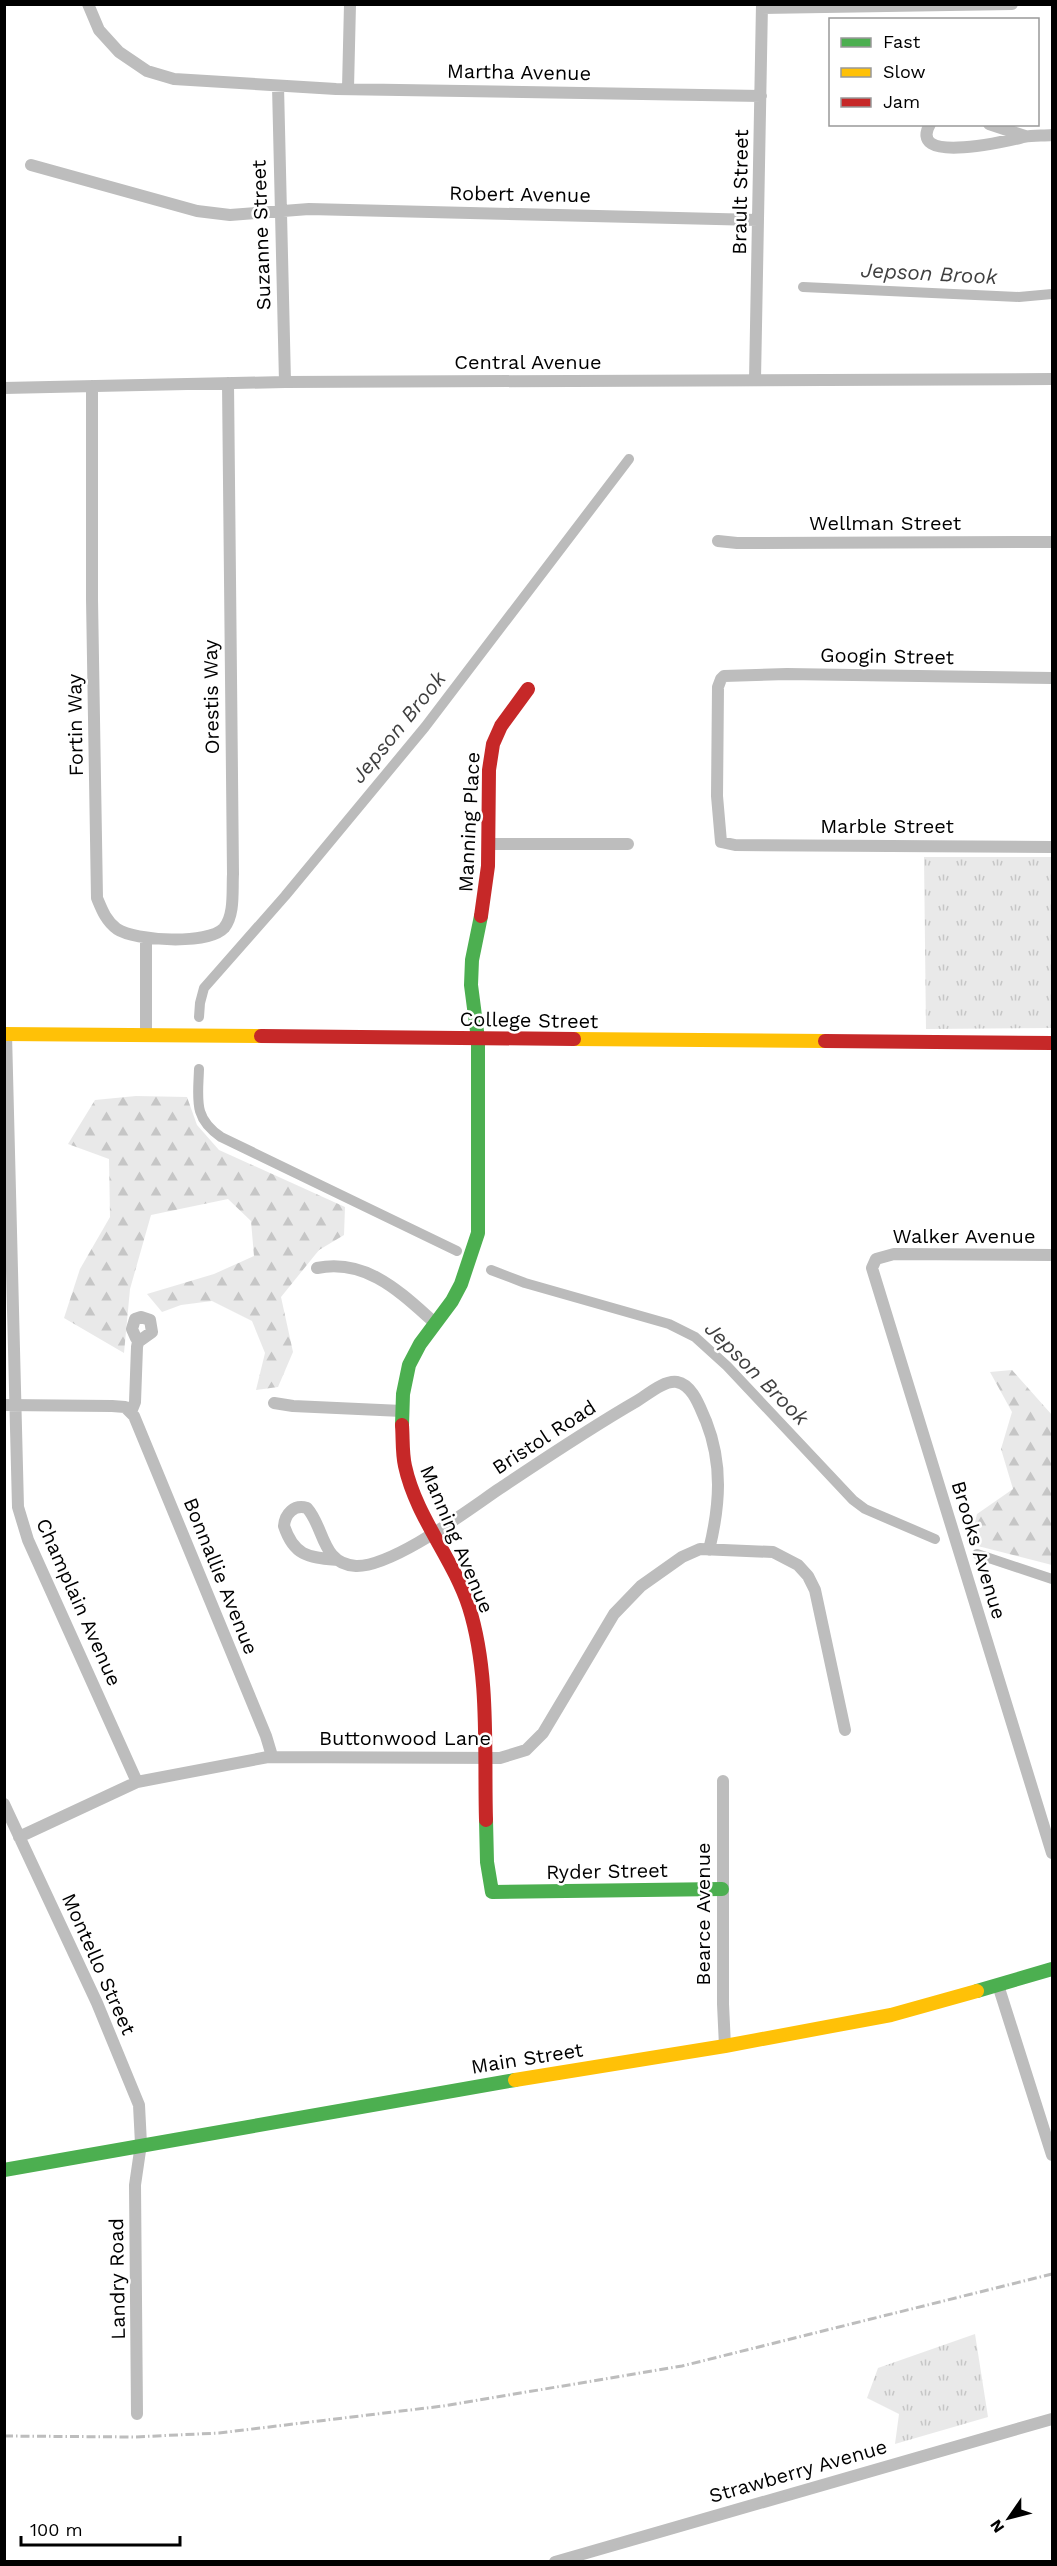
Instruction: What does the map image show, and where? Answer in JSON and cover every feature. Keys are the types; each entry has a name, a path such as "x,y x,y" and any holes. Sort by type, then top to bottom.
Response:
{"main road":[{"name":"Manning Place","path":"478,1039 471,985 472,960 485,894 489,844 489,770 493,744 501,726 528,689"},
{"name":"College Street","path":"5,1034 1053,1043"},
{"name":"Manning Avenue","path":"478,1039 478,1233 460,1284 409,1365 402,1411 404,1464 414,1496 455,1574 469,1607 474,1630 483,1698 487,1862 492,1892"},
{"name":"Ryder Street","path":"492,1892 722,1888"},
{"name":"Main Street","path":"4,2170 141,2144 725,2046 891,2015 1053,1969"}],"street":[{"name":"Martha Avenue","path":"88,4 99,30 119,52 147,71 174,78 278,86 761,96"},
{"path":"348,88 350,4"},
{"path":"762,6 1012,4"},
{"name":"Brault Street","path":"755,380 762,6"},
{"name":"Suzanne Street","path":"278,86 285,382"},
{"path":"929,126 926,132 928,140 934,146 948,148 1005,142 1027,136 1053,135"},
{"path":"995,126 1027,136"},
{"name":"Robert Avenue","path":"31,165 197,211 230,215 309,209 758,220"},
{"name":"Central Avenue","path":"4,388 285,382 1053,379"},
{"name":"Orestis Way","path":"146,938 203,938 225,927 230,916 233,874 228,383"},
{"name":"Fortin Way","path":"92,386 96,891 108,921 127,934 146,938"},
{"name":"Wellman Street","path":"718,541 737,543 1053,542"},
{"name":"Googin Street","path":"722,842 717,796 718,687 721,679 730,675 787,674 1053,678"},
{"name":"Marble Street","path":"722,842 735,845 1053,847"},
{"path":"489,844 628,844"},
{"path":"146,938 146,1035"},
{"name":"Champlain Avenue","path":"5,1034 9,1405 21,1520 137,1782"},
{"name":"Walker Avenue","path":"876,1259 894,1254 1053,1255"},
{"name":"Brooks Avenue","path":"876,1259 872,1268 876,1286 1053,1853"},
{"path":"317,1268 342,1265 381,1278 435,1323"},
{"path":"9,1405 112,1406 125,1407 130,1412 135,1402 138,1342 152,1332 150,1320 141,1317 135,1319 132,1329 136,1338"},
{"name":"Bristol Road","path":"337,1560 328,1551 311,1512 307,1508 297,1507 289,1512 284,1526 295,1547 301,1553 355,1566 371,1563 432,1533 667,1383 681,1383 694,1397 708,1426 714,1447 719,1504 709,1550"},
{"path":"274,1403 293,1406 402,1411"},
{"name":"Bonnallie Avenue","path":"130,1412 137,1422 192,1554 272,1756"},
{"name":"Buttonwood Lane","path":"19,1837 137,1782 272,1756 485,1758 510,1756 533,1744 549,1725 602,1633 627,1599 661,1570 694,1551 773,1552 798,1565 808,1576 815,1590 845,1730"},
{"name":"Bearce Avenue","path":"723,1780 722,1888 725,2046"},
{"name":"Montello Street","path":"4,1804 97,2003 134,2089 142,2117 141,2144"},
{"path":"998,1985 1053,2155"},
{"name":"Landry Road","path":"137,2414 135,2185 141,2144"},
{"name":"Strawberry Avenue","path":"555,2562 1053,2419"}],"green space":[{"path":"924,857 1052,857 1052,1028 926,1029"},
{"path":"136,1096 187,1097 197,1125 219,1150 345,1207 344,1235 319,1250 281,1297 293,1352 278,1387 256,1390 265,1353 252,1321 212,1301 181,1305 162,1312 147,1294 214,1274 254,1256 251,1221 228,1199 151,1215 130,1289 124,1353 64,1318 80,1269 110,1217 109,1159 68,1144 95,1100"},
{"path":"1012,1370 1052,1415 1052,1565 970,1544 977,1514 1013,1489 1001,1449 1012,1412 990,1372"},
{"path":"975,2334 988,2417 895,2444 899,2414 867,2398 878,2368"}],"waterway":[{"name":"Jepson Brook","path":"803,287 1019,297 1052,294"},
{"name":"Jepson Brook","path":"199,1017 204,988 285,896 425,727 629,459"},
{"name":"Jepson Brook","path":"199,1069 198,1099 201,1115 212,1130 221,1137 457,1251"},
{"name":"Jepson Brook","path":"491,1270 525,1283 669,1324 695,1337 727,1366 853,1500 865,1509 935,1539"},
{"name":"Jepson Brook","path":"977,1554 1052,1579"}],"railway":[{"path":"4,2436 134,2437 219,2433 443,2406 682,2366 1052,2274"}],"traffic: fast":[{"path":"402,1425 403,1394 409,1365 420,1344 452,1301 461,1284 478,1233 478,1039 471,985 472,960 481,916"},
{"path":"486,1820 487,1862 492,1892 722,1889"},
{"path":"977,1991 1052,1969"},
{"path":"4,2170 515,2080"}],"traffic: slow":[{"path":"4,1034 261,1036"},
{"path":"574,1039 825,1041"},
{"path":"515,2080 725,2046 891,2015 977,1991"}],"traffic: jam":[{"path":"481,916 488,866 489,770 493,744 501,726 528,689"},
{"path":"261,1036 574,1039"},
{"path":"825,1041 1052,1043"},
{"path":"402,1425 404,1461 410,1485 417,1503 454,1571 469,1607 476,1633 485,1713 486,1820"}]}
